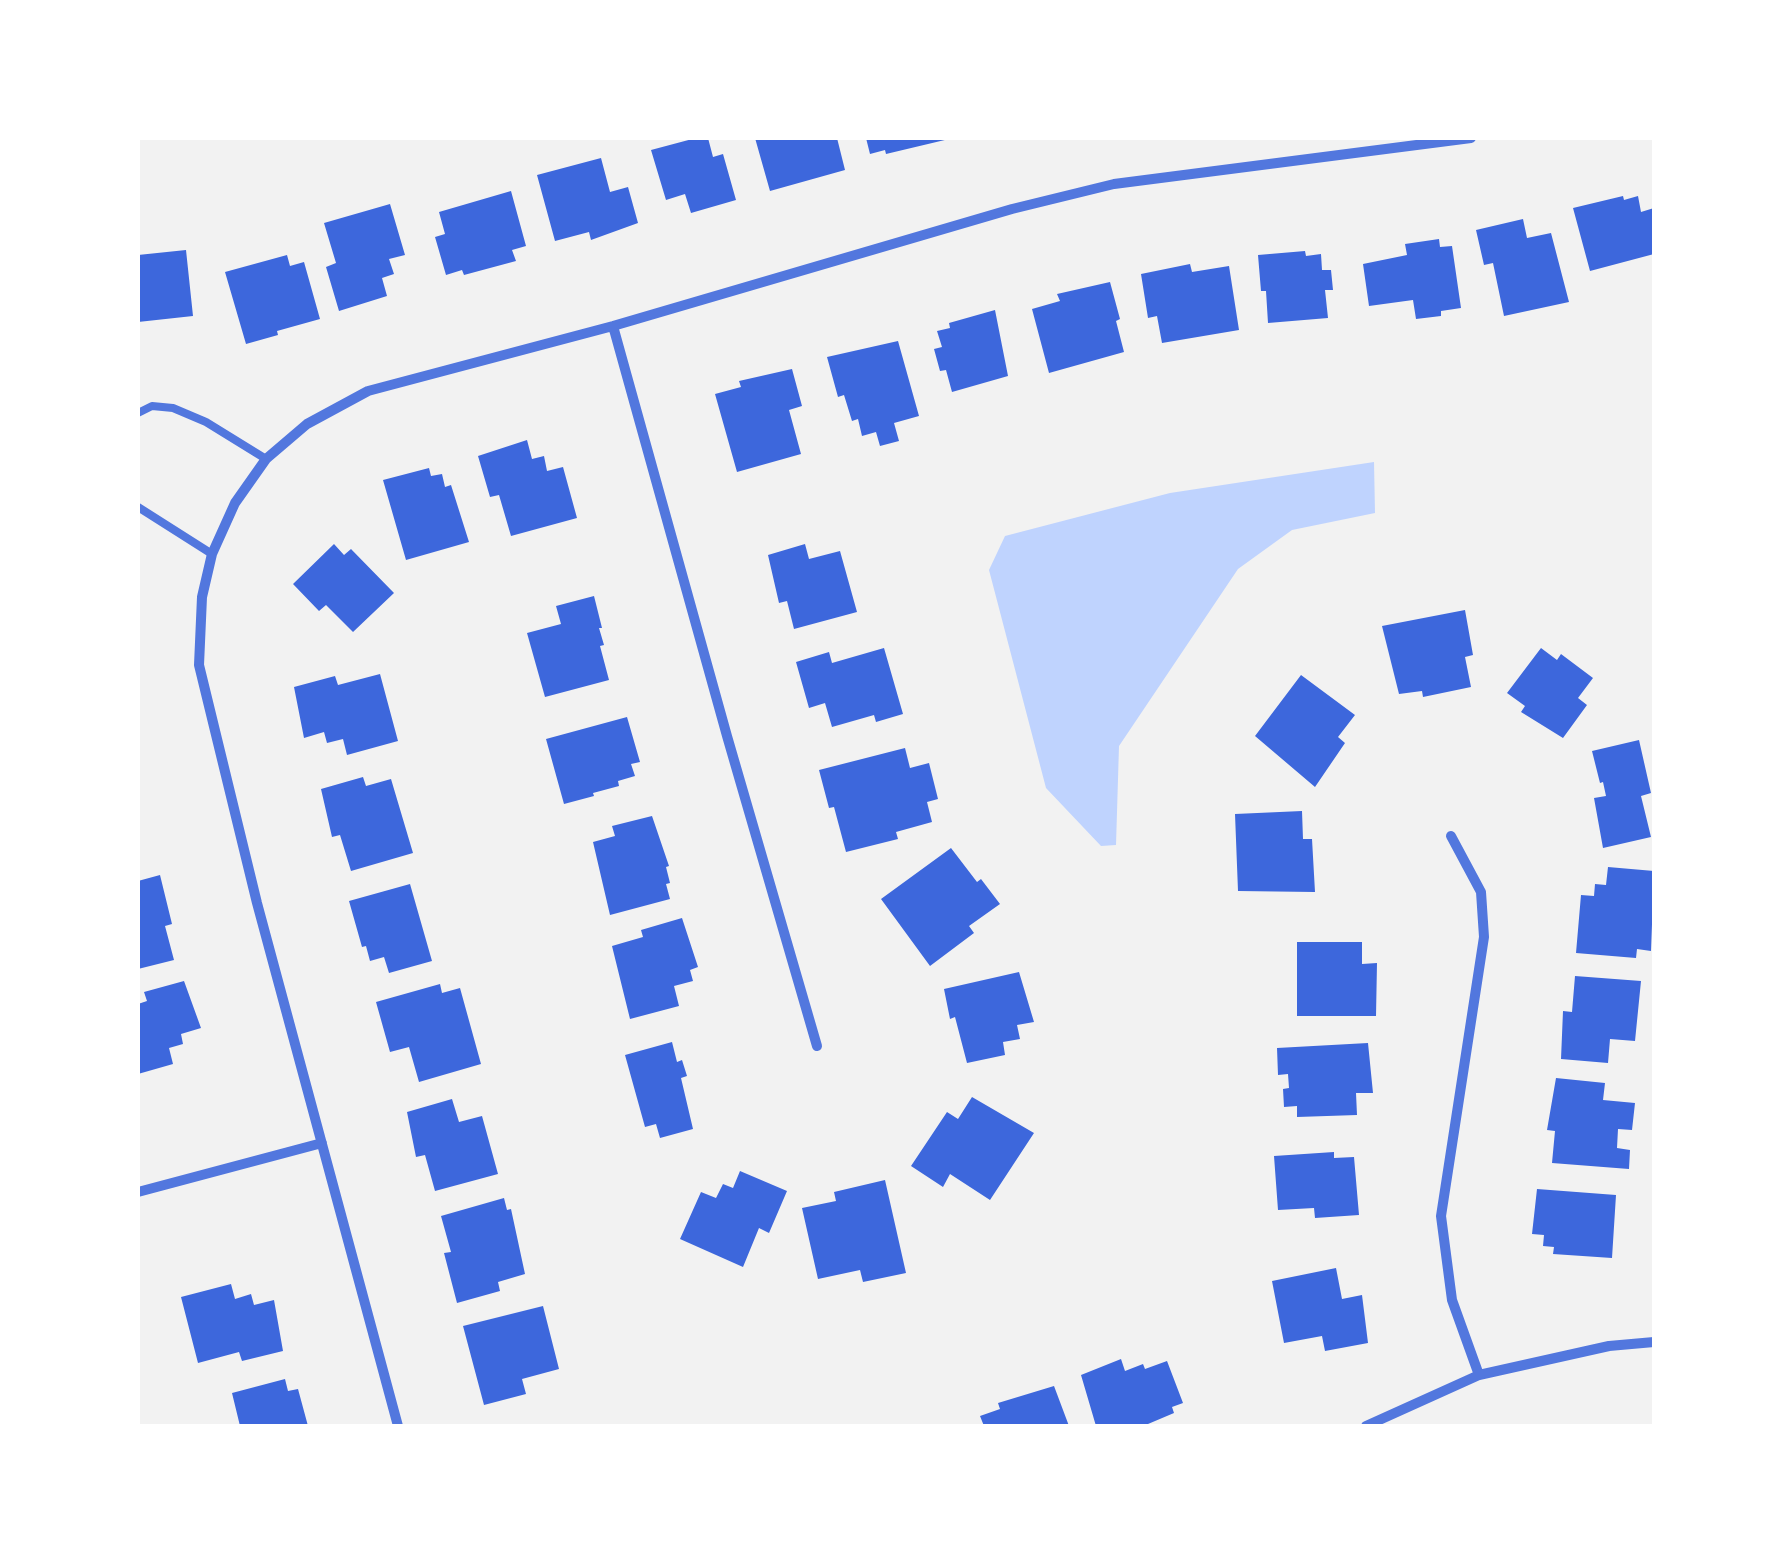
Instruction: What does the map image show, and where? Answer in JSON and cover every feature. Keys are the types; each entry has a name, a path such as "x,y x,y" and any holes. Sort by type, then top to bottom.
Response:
{"street":[{"path":"398,1426 257,903 199,665 202,598 212,554 235,503 266,459 307,424 368,390 613,326 1012,209 1114,184 1471,138"},
{"path":"613,326 817,1046"},
{"path":"1452,836 1480,892 1484,936 1442,1216 1452,1300 1478,1375"},
{"path":"138,1192 322,1143"},
{"path":"1366,1426 1478,1375 1610,1346 1654,1342"}],"lane":[{"path":"138,413 152,406 173,408 206,422 266,459"},
{"path":"138,506 212,554"}],"water":[{"path":"1374,462 1375,513 1292,530 1238,569 1119,746 1116,845 1101,846 1046,788 989,570 1005,536 1170,493"}],"building":[{"path":"708,138 713,157 723,154 736,200 691,213 685,194 666,200 651,150"},
{"path":"755,138 837,138 845,170 770,191"},
{"path":"866,138 949,138 949,139 870,154"},
{"path":"601,158 610,192 628,187 638,223 591,240 589,232 555,241 537,175"},
{"path":"511,191 526,246 512,250 516,261 464,275 462,270 446,275 435,237 445,234 439,212"},
{"path":"1623,196 1624,200 1638,196 1641,212 1654,208 1654,254 1590,271 1573,208"},
{"path":"390,204 405,255 389,259 394,274 382,278 387,296 339,311 326,267 336,263 324,223"},
{"path":"1523,219 1527,238 1551,233 1569,302 1504,316 1493,263 1484,265 1476,230"},
{"path":"1439,239 1440,247 1452,246 1461,308 1441,311 1441,316 1416,319 1413,300 1369,306 1363,264 1407,255 1405,244"},
{"path":"186,250 193,316 138,322 138,255"},
{"path":"1305,251 1306,256 1321,254 1322,270 1331,270 1333,290 1325,290 1328,318 1268,323 1258,255"},
{"path":"287,255 290,266 304,262 320,319 246,344 225,272"},
{"path":"1190,264 1192,272 1229,266 1239,330 1162,343 1157,316 1148,318 1141,274"},
{"path":"1110,282 1124,352 1049,373 1032,309 1060,301 1057,294"},
{"path":"995,310 1008,376 952,392 934,349 942,347 937,331 950,328 949,323"},
{"path":"898,341 919,416 894,423 899,441 880,446 876,432 862,436 858,419 852,421 844,395 838,397 827,357"},
{"path":"792,369 802,406 789,410 801,454 737,472 715,394 741,387 739,381"},
{"path":"527,440 532,459 544,456 547,471 563,467 577,518 511,536 499,495 490,497 478,456"},
{"path":"429,468 431,476 442,474 445,487 451,485 469,542 406,560 383,480"},
{"path":"334,544 344,555 351,549 394,593 353,632 326,605 319,611 293,584"},
{"path":"805,544 809,559 840,551 857,612 794,629 787,601 779,603 768,555"},
{"path":"594,596 609,680 545,697 527,633 561,624 556,606"},
{"path":"1465,610 1473,655 1465,657 1471,687 1423,697 1422,691 1399,694 1382,626"},
{"path":"884,648 903,714 876,722 874,715 832,727 825,703 809,708 796,662 829,652 832,663"},
{"path":"1541,648 1557,660 1561,654 1593,678 1578,698 1587,705 1563,738 1521,712 1525,706 1507,693"},
{"path":"380,674 398,741 347,755 343,739 327,743 324,732 304,738 294,687 335,676 338,685"},
{"path":"1301,675 1355,715 1338,737 1345,743 1315,787 1255,736"},
{"path":"627,717 640,762 631,764 635,776 618,781 619,786 593,793 594,796 564,804 546,739"},
{"path":"1639,740 1651,793 1641,796 1651,837 1603,848 1594,798 1606,796 1592,751"},
{"path":"905,748 910,768 929,763 938,799 927,802 932,822 896,832 898,839 846,852 819,770"},
{"path":"363,777 366,786 391,779 413,853 351,871 340,835 332,837 321,789"},
{"path":"1302,811 1303,839 1312,839 1315,892 1238,891 1235,814"},
{"path":"652,816 669,866 666,867 670,883 666,884 670,899 610,915 593,842 615,836 612,826"},
{"path":"951,848 1000,904 969,926 974,933 930,966 881,899"},
{"path":"1608,867 1654,871 1651,951 1637,949 1636,958 1576,953 1581,895 1594,896 1595,884 1606,885"},
{"path":"160,875 172,924 165,926 174,960 138,969 138,881"},
{"path":"410,884 432,961 389,973 384,957 370,961 366,946 362,947 349,901"},
{"path":"682,918 698,967 690,970 693,981 674,986 679,1006 630,1019 612,946 643,937 641,930"},
{"path":"1297,942 1362,942 1362,964 1377,963 1376,1016 1297,1016"},
{"path":"1019,972 1034,1022 1017,1025 1020,1039 1003,1042 1005,1055 967,1063 955,1017 950,1019 944,989"},
{"path":"1575,976 1641,981 1635,1041 1610,1039 1608,1063 1561,1059 1563,1011 1572,1012"},
{"path":"184,981 201,1028 181,1034 183,1044 169,1048 173,1064 138,1074 138,1004 147,1001 144,992"},
{"path":"440,984 442,993 460,988 481,1064 419,1082 409,1047 390,1052 376,1002"},
{"path":"672,1042 677,1062 682,1060 687,1076 681,1078 693,1129 660,1138 656,1124 645,1127 625,1055"},
{"path":"1368,1043 1373,1093 1356,1093 1357,1115 1297,1117 1297,1106 1284,1107 1283,1089 1289,1088 1288,1074 1278,1075 1277,1048"},
{"path":"1556,1078 1605,1083 1603,1100 1635,1103 1632,1130 1618,1129 1617,1148 1630,1150 1629,1169 1552,1163 1555,1131 1547,1130"},
{"path":"972,1097 1034,1133 990,1200 950,1174 943,1187 911,1166 947,1112 958,1119"},
{"path":"452,1099 459,1122 482,1116 498,1174 435,1191 425,1155 416,1157 407,1112"},
{"path":"1334,1152 1334,1158 1354,1157 1359,1215 1315,1218 1314,1208 1278,1210 1274,1156"},
{"path":"740,1171 787,1191 769,1233 759,1228 743,1267 680,1239 701,1192 716,1198 723,1184 733,1188"},
{"path":"885,1180 906,1273 863,1282 860,1270 818,1279 802,1208 836,1201 834,1192"},
{"path":"1537,1189 1616,1195 1612,1258 1553,1254 1554,1247 1543,1246 1544,1235 1532,1234"},
{"path":"504,1198 507,1210 511,1209 525,1274 498,1282 500,1291 457,1303 444,1253 451,1252 441,1216"},
{"path":"1336,1268 1342,1299 1362,1295 1368,1343 1325,1351 1322,1336 1284,1343 1272,1281"},
{"path":"231,1284 235,1299 251,1294 254,1305 274,1300 283,1351 242,1361 239,1352 198,1363 181,1297"},
{"path":"543,1306 559,1369 522,1379 526,1394 484,1405 463,1326"},
{"path":"1121,1359 1125,1371 1167,1361 1183,1403 1172,1407 1174,1413 1149,1426 1096,1426 1081,1375"},
{"path":"285,1379 288,1391 298,1389 308,1426 240,1426 232,1393"},
{"path":"1054,1386 1069,1426 984,1426 980,1416 1000,1409 998,1403"}]}
